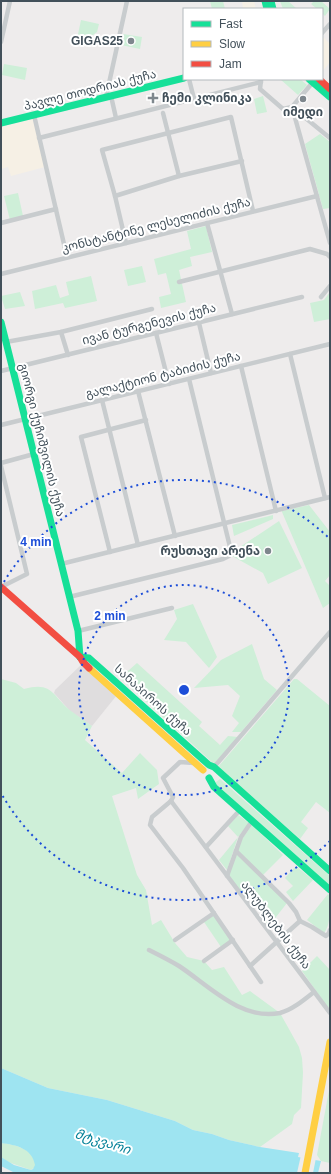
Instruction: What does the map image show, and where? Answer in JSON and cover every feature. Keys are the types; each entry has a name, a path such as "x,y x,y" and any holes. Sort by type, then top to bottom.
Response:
{"main road":[{"name":"პავლე თოდრიას ქუჩა","path":"1,123 183,78"},
{"path":"313,80 330,89"},
{"path":"313,80 330,97"},
{"name":"გიორგი ქუჩიშვილის ქუჩა","path":"1,323 78,631 80,656"},
{"name":"სანაპიროს ქუჩა","path":"1,587 80,656 83,662 196,763 210,768"},
{"name":"სანაპიროს ქუჩა","path":"80,656 89,658 210,768 330,871"},
{"path":"209,778 215,775 210,768 204,775 209,778 214,786 330,890"},
{"path":"305,1173 330,1042"}],"street":[{"path":"1,42 10,1"},
{"path":"116,118 108,97 127,1"},
{"path":"323,32 330,24"},
{"path":"189,80 194,99"},
{"path":"39,138 194,99 261,80 260,89 283,109 292,107 313,80"},
{"path":"292,107 330,138"},
{"path":"292,107 330,243"},
{"path":"163,113 179,176"},
{"path":"34,115 67,257"},
{"path":"126,243 102,150 231,117 253,211"},
{"path":"115,196 179,176 242,161"},
{"name":"კონსტანტინე ლესელიძის ქუჩა","path":"1,274 317,196"},
{"path":"1,223 56,209"},
{"path":"207,223 232,314"},
{"path":"179,282 310,249 329,254"},
{"path":"321,297 330,286"},
{"name":"ივან ტურგენევის ქუჩა","path":"1,371 302,297"},
{"path":"6,342 61,332 152,309"},
{"path":"199,323 211,374"},
{"path":"61,332 68,355"},
{"path":"156,333 169,384"},
{"name":"გალაქტიონ ტაბიძის ქუჩა","path":"1,425 330,345"},
{"path":"61,564 328,498 290,354"},
{"path":"241,366 276,510"},
{"path":"69,597 223,559 229,556 231,551 225,523 189,379"},
{"path":"138,391 175,536"},
{"path":"102,400 138,545"},
{"path":"110,552 80,437 146,420"},
{"path":"1,463 34,454"},
{"path":"1,466 26,574 1,587"},
{"path":"78,631 172,608"},
{"path":"210,768 330,632"},
{"name":"ალუბლების ქუჩა","path":"196,763 180,762 163,778 174,797 171,801 330,1014"},
{"path":"171,801 152,817 150,825 214,913 261,982"},
{"path":"206,847 240,810"},
{"path":"227,876 241,836 252,821"},
{"path":"236,851 289,903 296,912 300,921 326,936 329,934 330,930"},
{"path":"175,940 214,913"},
{"path":"250,966 300,921"},
{"path":"204,961 233,940"},
{"path":"149,950 178,966 208,986 228,1002 256,1013 280,1013 295,1006 314,992"}],"shaded area":[{"path":"242,1 254,1 256,8 243,8"},
{"path":"323,37 330,44 330,62 323,71"},
{"path":"33,119 45,167 11,176 8,167 1,169 1,127"},
{"path":"82,664 117,695 92,726 70,711 54,693 55,690"}],"green space":[{"path":"210,1 223,1 225,8 212,8"},
{"path":"280,1 288,1 296,8 283,8"},
{"path":"314,1 321,1 330,9 325,16 323,14 323,8 316,8 311,4"},
{"path":"81,20 99,24 97,32 85,41 77,39"},
{"name":"GIGAS25","path":"123,34 142,37 140,49 121,45"},
{"path":"4,64 27,68 25,80 2,75"},
{"path":"281,80 301,80 307,85 298,95"},
{"path":"263,96 267,112 257,114 254,99"},
{"path":"320,134 330,142 330,208 323,209 305,144"},
{"path":"18,193 23,216 10,220 4,196"},
{"path":"206,226 212,252 190,257 192,266 179,270 186,302 161,308 159,297 171,294 166,273 158,275 154,259 191,249 187,231"},
{"path":"142,266 146,282 128,286 124,270"},
{"path":"91,276 97,301 65,308 63,303 35,309 32,291 56,285 60,298 69,295 66,282"},
{"path":"20,292 25,306 5,309 1,296"},
{"path":"330,292 330,319 314,322 310,303 324,300"},
{"path":"309,505 330,532 330,575 325,581 330,586 330,603 323,608 282,512"},
{"path":"273,515 273,519 234,536 232,525"},
{"name":"რუსთავი არენა","path":"279,521 302,568 268,584 263,573 232,556 234,551"},
{"path":"193,604 217,657 209,668 186,642 164,640 177,619 174,610"},
{"path":"252,644 264,679 277,690 241,732 232,732 239,723 232,716 240,696 228,685 194,688 221,660"},
{"path":"137,663 202,722 199,726 220,745 228,736 238,737 214,764 120,678"},
{"path":"1,679 16,683 24,689 41,687 47,688 51,691 71,711 92,726 85,740 122,773 140,753 157,770 159,784 138,799 136,788 112,796 137,875 146,890 152,925 161,920 175,943 187,957 204,961 212,970 224,967 242,995 250,991 280,1013 299,1047 302,1058 303,1073 301,1108 294,1115 292,1124 260,1147 193,1130 175,1121 107,1100 48,1088 1,1068"},
{"path":"294,679 297,679 330,706 330,813 316,802 301,822 308,828 300,839 218,769 218,767"},
{"path":"220,779 330,876 330,886 216,784 216,782"},
{"path":"238,815 249,823 238,837 228,826"},
{"path":"252,825 283,855 262,876 237,851 242,839"},
{"path":"238,837 227,870 219,860"},
{"path":"236,852 287,903 269,926 261,916 269,908 255,894 247,902 228,876"},
{"path":"296,866 313,880 293,901 286,892 293,886 285,878"},
{"path":"328,894 330,896 330,916 324,933 307,920"},
{"path":"214,915 231,940 221,947 204,922"},
{"path":"317,956 330,970 330,1006 328,1008 302,971"},
{"path":"330,1085 330,1163 321,1161 317,1155"},
{"path":"1,1143 12,1145 29,1152 35,1161 35,1167 31,1170 8,1162 1,1157"}],"water":[{"name":"მტკვარი","path":"1,1068 48,1088 107,1100 175,1121 193,1130 260,1147 299,1153 298,1157 321,1161 318,1173 15,1173 1,1166 1,1157 14,1165 31,1170 35,1165 31,1155 27,1151 18,1146 1,1143"}],"pier":[{"path":"301,1155 316,1158 313,1173 297,1173"}],"traffic: fast":[{"path":"265,1 267,8"},
{"path":"271,1 273,8"},
{"path":"1,123 183,78"},
{"path":"310,80 330,97"},
{"path":"1,322 78,631 80,657"},
{"path":"80,657 89,658 330,871"},
{"path":"209,778 214,787 330,890"}],"traffic: slow":[{"path":"89,668 203,770"},
{"path":"305,1173 330,1042"}],"traffic: jam":[{"path":"320,80 330,89"},
{"path":"1,587 80,657 89,668"}],"place":[{"name":"GIGAS25","path":"131,41"},
{"name":"ჩემი კლინიკა","path":"153,98"},
{"name":"იმედი","path":"303,99"},
{"name":"რუსთავი არენა","path":"268,551"}]}
